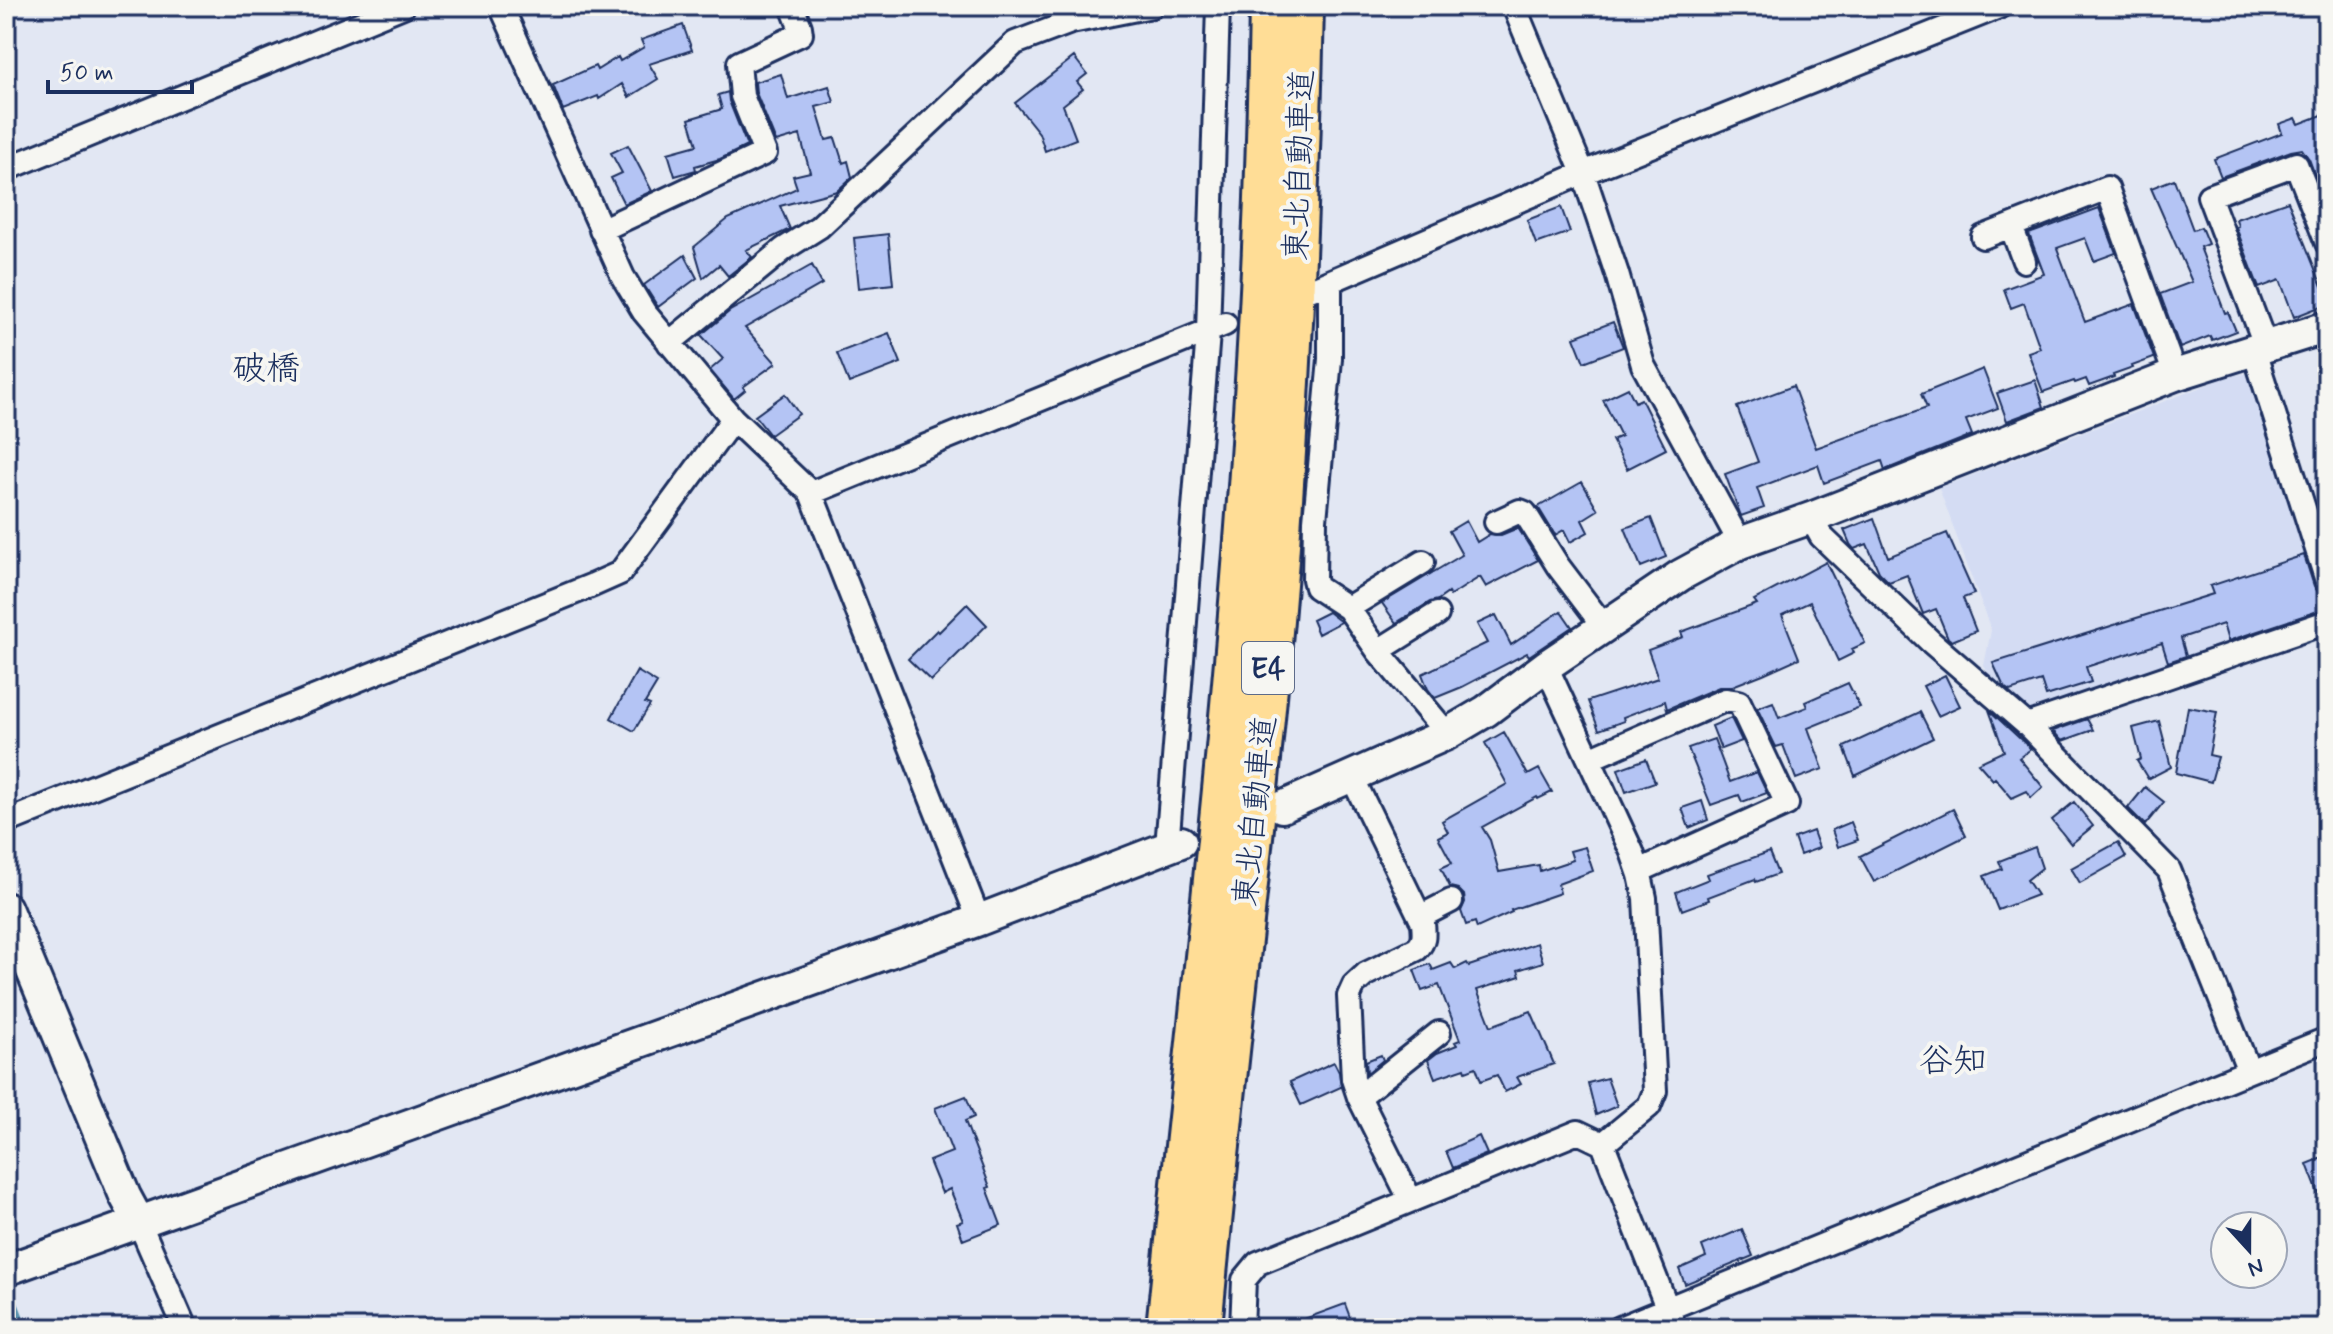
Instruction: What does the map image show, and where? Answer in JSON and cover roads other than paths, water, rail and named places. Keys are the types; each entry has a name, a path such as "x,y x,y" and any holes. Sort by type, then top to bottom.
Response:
{"highway":[{"name":"東北自動車道","path":"1167,1328 1222,802 1244,557 1267,168 1270,6"},
{"name":"東北自動車道","path":"1201,1328 1278,558 1296,266 1303,6"}],"street":[{"path":"6,169 403,6"},
{"path":"501,6 601,230 644,312 733,419 811,493 979,920"},
{"path":"601,230 765,153 742,96 739,63 801,34 792,6"},
{"path":"669,343 784,249 819,227 1015,43 1071,22 1152,6"},
{"path":"6,1270 979,920 1174,845 1216,329 1218,6"},
{"path":"1514,6 1583,173 1643,365 1740,543"},
{"path":"1447,734 1378,651 1348,608 1316,587 1315,520 1330,359 1320,286 1583,173 2001,6"},
{"path":"2327,243 2296,164 2209,196 2260,349 2327,581"},
{"path":"1983,237 2107,188 2175,375"},
{"path":"2011,226 2024,261"},
{"path":"1282,807 1447,734 1486,711 1546,666 1681,575 1740,543 2175,375 2327,327"},
{"path":"811,493 1216,329"},
{"path":"6,822 620,573 733,419"},
{"path":"1496,522 1520,511 1525,513 1558,566 1605,628"},
{"path":"1811,518 1821,536 1931,642 2027,725 2169,870 2249,1071"},
{"path":"1348,608 1423,562"},
{"path":"1378,651 1437,614"},
{"path":"2027,725 2327,622"},
{"path":"1546,666 1639,871 1645,898 1655,1091 1649,1106 1603,1144"},
{"path":"1589,759 1725,700 1739,702 1787,804 1639,871"},
{"path":"1351,775 1423,923 1425,937 1417,949 1366,974 1354,985 1349,996 1353,1079 1410,1199"},
{"path":"1420,917 1451,901"},
{"path":"6,908 125,1196 185,1328"},
{"path":"1359,1097 1439,1033"},
{"path":"1620,1328 1670,1318 2327,1039"},
{"path":"1242,1328 1244,1280 1258,1263 1578,1132 1603,1144 1670,1318"}],"waterway":[{"path":"12,1295 25,1328"}],"district":[{"name":"破橋","path":"266,367"},
{"name":"谷知","path":"1953,1059"}]}
